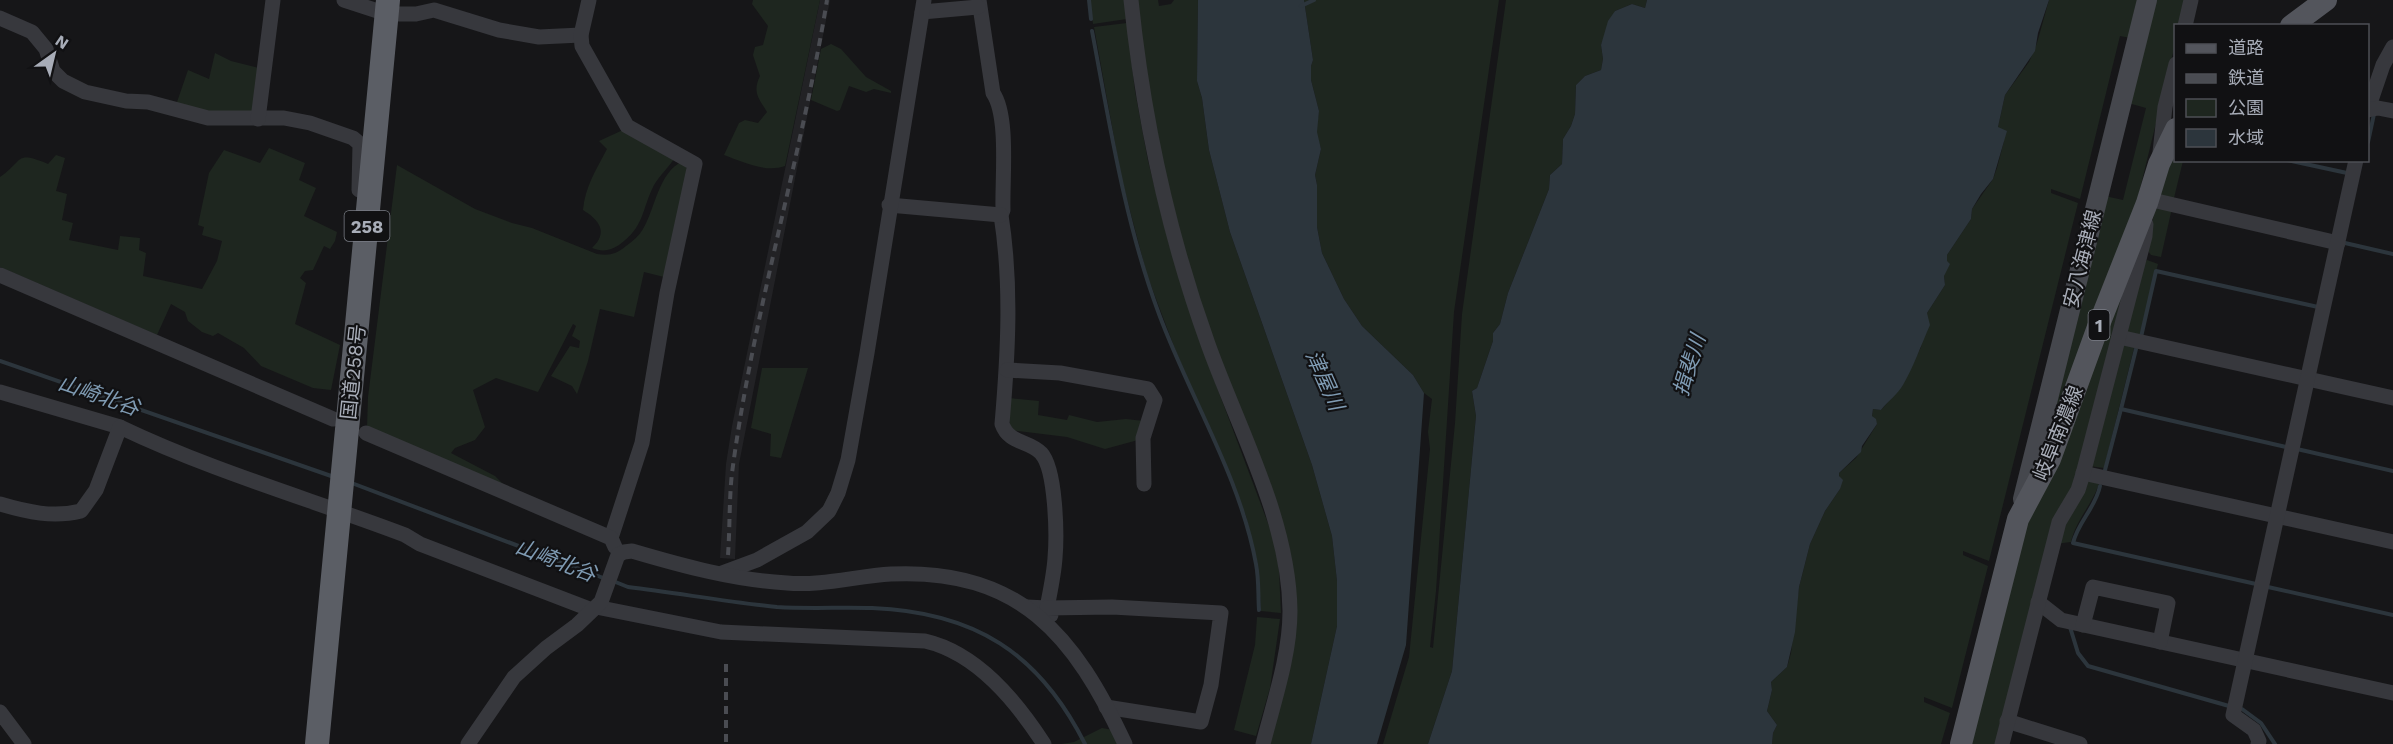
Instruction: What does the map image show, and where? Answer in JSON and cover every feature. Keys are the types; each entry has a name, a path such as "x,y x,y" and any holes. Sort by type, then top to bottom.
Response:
{"highway":[{"name":"国道258号","path":"317,744 388,7"}],"main road":[{"name":"安八海津線","path":"2018,519 2147,0"},
{"path":"2294,24 2326,0"},
{"name":"岐阜南濃線","path":"1961,744 2018,519 2050,459 2098,327 2148,201 2159,164 2174,131"}],"street":[{"path":"258,119 273,0"},
{"path":"344,0 416,14 435,5 499,30 539,37 581,35"},
{"path":"590,0 581,35 582,46 627,126 695,164 667,293 642,443 611,538 618,555"},
{"path":"1131,0 1155,158 1176,243 1208,343 1268,500 1285,562 1290,612 1284,659 1263,744"},
{"path":"2185,24 2191,0"},
{"path":"719,574 757,560 807,532 829,511 838,493 848,460 923,6 978,3 993,93 998,101 1002,120 1001,215 1009,292 1007,370 1002,424 1005,432 1015,441 1030,446 1041,454 1049,466 1053,491 1056,558 1047,608 1058,626 1058,633"},
{"path":"0,18 32,32 46,49 53,70 73,87 126,101 148,102 208,118 284,118 310,123 353,138 360,144 359,190 370,191"},
{"path":"2369,104 2383,65 2393,47"},
{"path":"2159,164 2165,107 2174,68"},
{"path":"2369,110 2378,108 2393,111"},
{"path":"2260,743 2254,730 2233,715 2356,162"},
{"path":"2002,744 2059,522 2078,490 2084,473 2145,236 2148,201 2338,243"},
{"path":"890,205 1001,215"},
{"path":"0,275 333,419"},
{"path":"2119,337 2393,398"},
{"path":"1007,370 1060,373 1148,389 1155,400 1143,438 1144,484"},
{"path":"0,392 120,427 149,441 339,506 596,606 721,632 925,641 939,644 974,664 992,679 1044,744"},
{"path":"1,508 63,516 81,511 96,490 120,427"},
{"path":"366,433 611,538"},
{"path":"2084,473 2393,542"},
{"path":"468,744 514,677 596,606 618,555 632,551 719,574 789,584 891,574 965,578 995,589 1027,608 1058,633 1074,654 1106,707 1125,744"},
{"path":"2083,625 2093,586 2169,603 2160,642"},
{"path":"2038,602 2061,620 2393,693"},
{"path":"1027,608 1112,607 1221,613 1211,685 1201,722 1106,707"},
{"path":"0,712 24,744"},
{"path":"2007,721 2080,744"}],"shaded area":[{"path":"820,0 830,0 739,464 735,559 720,558 726,464 732,426"}],"green space":[{"path":"753,0 820,0 785,166 778,168 754,166 724,155 739,123 745,120 758,123 767,112 757,95 760,76 753,55 755,47 763,45 768,26 752,4"},
{"path":"1090,0 1125,0 1127,19 1093,24"},
{"path":"1136,0 1158,0 1159,6 1171,4 1174,0 1198,0 1197,81 1202,98 1209,150 1230,232 1312,465 1332,536 1337,581 1337,626 1311,744 1267,744 1293,596 1180,242 1160,158"},
{"path":"1304,0 1499,0 1454,312 1436,591 1430,647 1433,648 1455,423 1462,314 1506,0 1647,0 1645,8 1632,4 1615,11 1601,45 1603,59 1601,70 1585,76 1576,85 1575,114 1563,139 1562,164 1550,175 1549,189 1508,293 1500,324 1493,333 1493,341 1477,388 1472,391 1476,416 1452,671 1428,744 1383,744 1409,657 1430,449 1428,432 1432,399 1424,393 1413,375 1362,326 1344,299 1322,253 1317,227 1315,175 1321,149 1316,132 1319,111 1311,80 1313,60"},
{"path":"2049,0 2140,0 2131,38 2120,36 2080,199 2051,189 2051,193 2078,203 1989,561 1963,551 1963,555 1988,566 1952,708 1924,697 1924,702 1950,713 1941,744 1772,744 1773,733 1777,725 1767,711 1772,690 1771,682 1787,667 1791,653 1799,587 1810,544 1825,511 1840,489 1839,473 1856,458 1877,424 1872,416 1873,409 1881,410 1902,386 1921,347 1926,333 1927,313 1945,285 1947,255 1971,219 1972,209 1993,179 2004,141 1998,127 2005,95 2029,62"},
{"path":"2154,0 2186,0 2180,24 2174,24 2174,49 2129,234 2036,470 2105,196 2123,200 2146,108 2128,103"},
{"path":"1127,23 1135,91 1148,161 1169,244 1200,342 1275,542 1281,613 1261,611 1258,565 1246,516 1175,349 1147,275 1121,176 1094,27"},
{"path":"831,44 841,49 866,77 891,93 874,89 866,92 849,86 840,110 837,111 811,100 821,49"},
{"path":"215,53 231,61 263,69 252,115 211,115 176,105 188,70 209,79"},
{"path":"623,130 674,159 654,185 634,231 616,247 599,250 592,248 600,237 600,227 594,218 583,210 584,202 592,179 607,149 599,141"},
{"path":"2174,146 2174,162 2183,162 2173,202 2158,194"},
{"path":"269,148 305,163 299,180 316,188 304,216 337,232 330,249 324,246 313,270 305,271 300,278 306,283 295,324 340,345 331,390 313,388 261,366 244,348 218,333 213,336 202,332 188,321 185,312 171,304 157,335 0,267 0,177 20,159 30,158 48,164 56,155 65,158 56,191 67,194 62,220 73,223 69,240 118,250 120,236 140,238 139,250 146,253 143,276 202,289 217,261 222,241 202,235 204,227 198,225 209,173 224,150 260,163"},
{"path":"682,162 686,165 688,175 664,277 644,272 634,317 600,309 588,361 577,394 572,386 551,376 570,346 579,348 580,341 572,336 576,326 573,324 538,392 496,378 473,390 485,427 475,440 455,448 451,453 495,476 505,486 367,428 368,397 397,165 475,209 532,228 597,254 606,255 619,251 640,234 662,183 674,167"},
{"path":"2162,206 2172,208 2161,257 2151,255 2146,248 2155,210"},
{"path":"2136,247 2075,488 1997,744 1967,744 2022,527"},
{"path":"2147,260 2158,264 2139,338 2129,336 2125,329 2141,265"},
{"path":"2135,344 2104,468 2089,466 2119,346"},
{"path":"762,368 808,368 781,458 770,456 771,434 751,428"},
{"path":"1009,398 1039,401 1038,415 1067,420 1069,415 1097,422 1126,419 1144,421 1138,440 1105,449 1067,437 1010,430"},
{"path":"2089,478 2100,480 2071,542 2055,544"},
{"path":"1257,617 1280,619 1270,688 1256,736 1234,730 1255,645"},
{"path":"1102,728 1113,730 1120,744 1061,744 1074,742"}],"water":[{"name":"津屋川","path":"1198,0 1304,0 1313,60 1311,80 1319,111 1317,132 1321,149 1315,175 1317,227 1322,253 1344,299 1362,326 1413,375 1424,393 1406,645 1377,744 1311,744 1337,626 1337,581 1332,536 1312,465 1230,232 1209,150 1202,98 1197,81"},
{"name":"揖斐川","path":"1647,0 2049,0 2038,33 2035,51 2005,95 1998,127 2007,131 1993,179 1981,194 1972,209 1971,219 1947,255 1947,261 1950,264 1944,276 1945,285 1927,313 1930,325 1914,363 1898,392 1881,410 1873,409 1872,416 1876,419 1877,424 1862,446 1861,452 1839,473 1843,480 1840,489 1825,511 1810,544 1799,587 1795,632 1787,667 1771,682 1772,690 1767,711 1777,725 1773,733 1772,744 1428,744 1452,671 1476,416 1472,391 1477,388 1493,341 1493,333 1500,324 1508,293 1549,189 1550,175 1562,164 1563,139 1575,114 1576,85 1585,76 1601,70 1603,59 1601,45 1608,21 1615,11 1632,4 1645,8"}],"waterway":[{"path":"1089,0 1091,19"},
{"path":"1301,6 1314,0"},
{"path":"1092,31 1112,138 1147,280 1171,345 1226,468 1249,531 1256,564 1259,610"},
{"path":"2369,137 2374,114"},
{"path":"2296,162 2347,173"},
{"path":"2345,243 2393,254"},
{"path":"2141,337 2156,271 2318,307"},
{"path":"2121,409 2136,349"},
{"name":"山崎北谷","path":"0,361 334,477"},
{"path":"2105,470 2121,409 2286,447"},
{"path":"2297,449 2393,471"},
{"name":"山崎北谷","path":"349,482 606,579"},
{"path":"2100,486 2095,501 2075,535 2073,543 2256,584"},
{"name":"山崎北谷","path":"613,581 628,587 758,605 789,608 872,608 909,611 942,618 973,629 1000,643 1025,662 1047,685 1067,712 1085,744"},
{"path":"2268,587 2393,615"},
{"path":"2070,627 2078,653 2088,666 2229,706"},
{"path":"2242,709 2261,723 2275,744"}],"railway":[{"path":"728,555 731,483 741,413 827,0"},
{"path":"726,664 726,744"}]}
